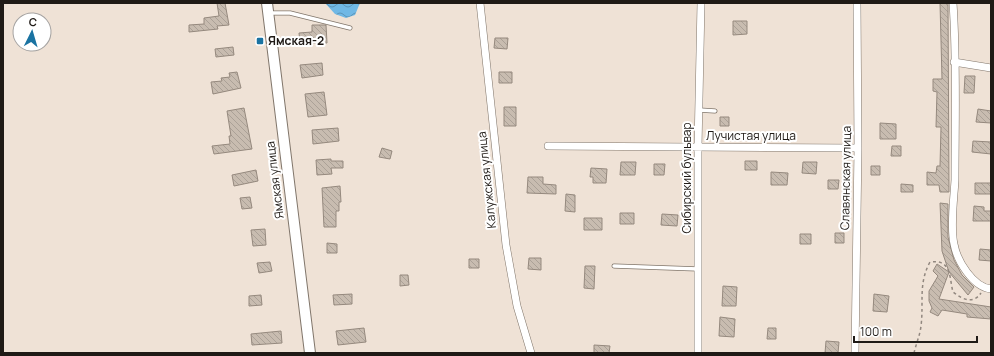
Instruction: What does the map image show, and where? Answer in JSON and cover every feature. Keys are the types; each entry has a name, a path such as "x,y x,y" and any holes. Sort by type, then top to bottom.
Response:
{"main road":[{"name":"Ямская улица","path":"268,8 310,353"}],"street":[{"name":"Калужская улица","path":"480,3 506,245 517,306 531,353"},
{"name":"Сибирский бульвар","path":"698,353 698,147 701,3"},
{"name":"Славянская улица","path":"855,353 858,148 857,3"},
{"path":"953,3 953,242 956,253 968,273 977,282 987,288"},
{"path":"954,62 991,68"},
{"name":"Лучистая улица","path":"548,146 858,148"}],"lane":[{"path":"268,8 350,28"},
{"path":"699,110 715,110"},
{"path":"614,266 698,269"}],"path":[{"path":"914,353 921,328 922,287 924,274 930,262 938,261 947,268 951,276 952,292 961,298 970,300 976,299 987,288"}],"water":[{"path":"325,3 360,3 355,15 346,18 335,14"}],"building":[{"path":"217,3 225,3 229,25 217,26 218,29 189,32 189,25 204,24 204,18 219,16"},
{"path":"940,3 948,3 949,192 940,192 939,185 927,185 927,172 936,173 937,166 940,166 941,127 936,127 937,92 933,91 933,79 942,79"},
{"path":"733,21 747,21 747,34 733,35"},
{"path":"312,25 326,25 327,43 300,43 299,33 312,32"},
{"path":"495,38 508,38 507,49 494,48"},
{"path":"233,47 234,55 216,57 215,49"},
{"path":"322,63 323,75 302,78 300,65"},
{"path":"237,72 241,88 213,94 211,82 222,81 221,78 230,77 229,73"},
{"path":"499,72 512,72 512,83 499,83"},
{"path":"965,76 975,76 974,93 964,93"},
{"path":"324,92 327,115 308,117 305,94"},
{"path":"504,107 516,107 516,126 504,126"},
{"path":"244,108 252,149 214,154 212,146 230,144 229,136 231,136 227,111"},
{"path":"978,109 991,111 991,123 976,122"},
{"path":"720,117 729,117 729,126 720,126"},
{"path":"880,123 896,124 896,139 880,139"},
{"path":"338,128 339,141 313,144 312,130"},
{"path":"973,141 991,142 991,154 972,152"},
{"path":"892,146 901,146 901,156 891,156"},
{"path":"382,148 392,151 390,159 379,157"},
{"path":"331,159 331,161 343,161 343,168 331,168 332,174 317,175 316,160"},
{"path":"745,161 757,161 757,170 745,170"},
{"path":"621,162 636,162 635,175 620,175"},
{"path":"803,162 817,162 816,174 802,173"},
{"path":"654,164 665,164 664,175 654,175"},
{"path":"871,166 880,166 880,175 871,175"},
{"path":"591,168 607,169 606,183 593,183 593,177 590,177"},
{"path":"256,170 258,181 234,186 232,175"},
{"path":"771,172 788,173 787,185 771,185"},
{"path":"528,177 543,177 543,184 556,185 556,194 527,193"},
{"path":"828,180 839,180 838,189 828,189"},
{"path":"975,183 991,183 991,194 975,194"},
{"path":"901,184 913,185 913,192 901,192"},
{"path":"340,186 341,202 339,202 339,211 336,211 336,227 324,227 322,188"},
{"path":"566,194 575,195 575,212 565,211"},
{"path":"250,197 252,208 242,209 240,198"},
{"path":"940,203 948,204 948,237 954,260 962,275 974,287 968,295 949,272 942,251"},
{"path":"974,206 984,207 984,211 991,211 991,221 973,221"},
{"path":"620,213 634,213 634,224 620,224"},
{"path":"662,214 678,215 677,226 661,225"},
{"path":"584,218 602,218 602,230 584,230"},
{"path":"265,229 266,245 253,246 251,230"},
{"path":"835,233 844,233 844,243 835,243"},
{"path":"800,234 811,234 811,244 800,244"},
{"path":"327,243 337,244 337,253 327,253"},
{"path":"980,249 991,250 991,261 979,260"},
{"path":"529,258 541,258 541,270 528,269"},
{"path":"469,259 479,259 479,268 469,268"},
{"path":"270,262 272,271 259,273 257,263"},
{"path":"937,264 949,272 939,299 991,307 991,319 967,317 967,314 942,310 938,316 930,312 932,308 929,301 929,291 938,276 933,271"},
{"path":"585,266 595,266 594,289 584,288"},
{"path":"400,275 408,275 409,285 400,286"},
{"path":"723,286 737,287 736,306 722,306"},
{"path":"352,294 352,304 334,305 333,295"},
{"path":"874,294 889,296 887,312 873,311"},
{"path":"261,295 262,305 249,306 249,296"},
{"path":"720,317 735,319 734,337 719,336"},
{"path":"364,328 366,342 338,345 336,331"},
{"path":"768,328 776,328 776,339 767,339"},
{"path":"281,331 282,343 252,345 251,334"},
{"path":"826,341 839,342 838,353 825,353"},
{"path":"594,345 610,346 609,353 594,353"}],"place":[{"name":"Ямская-2","path":"260,41"}]}
